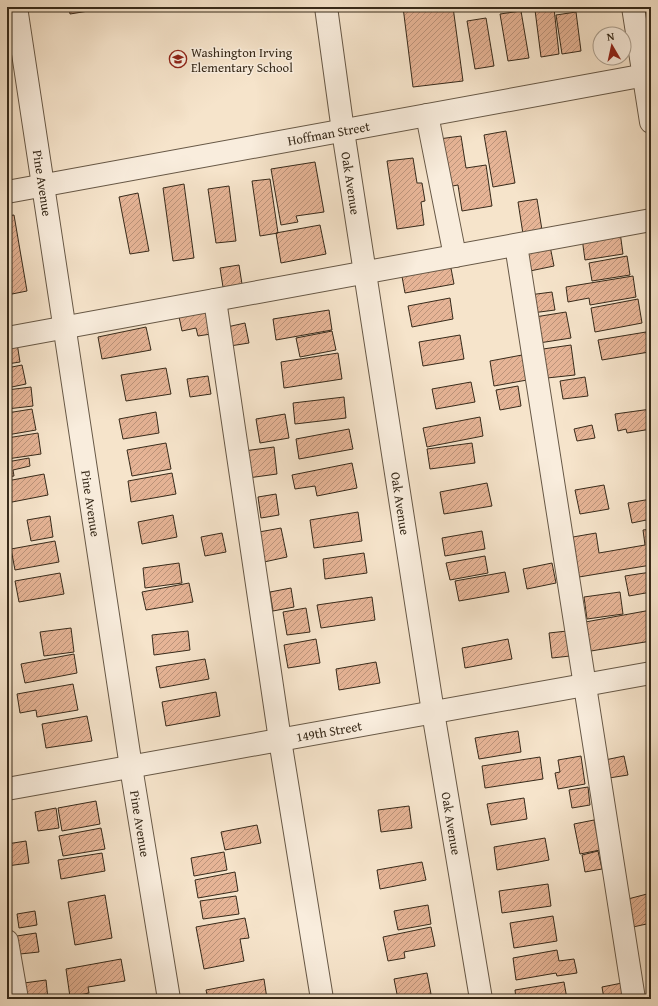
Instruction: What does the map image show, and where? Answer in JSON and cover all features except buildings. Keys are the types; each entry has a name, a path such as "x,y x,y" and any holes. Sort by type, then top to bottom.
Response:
{"street":[{"name":"Pine Avenue","path":"16,7 14,41 24,60 131,767 169,999"},
{"name":"Oak Avenue","path":"326,7 343,131 433,712 481,999"},
{"path":"633,7 647,75 651,122"},
{"name":"Hoffman Street","path":"7,192 647,75"},
{"path":"428,115 455,256"},
{"path":"7,338 651,220"},
{"path":"516,245 634,999"},
{"path":"215,300 280,740 322,999"},
{"name":"149th Street","path":"7,789 651,673"},
{"path":"7,941 17,999"}],"place":[{"name":"Washington Irving Elementary School","path":"178,59"}]}
